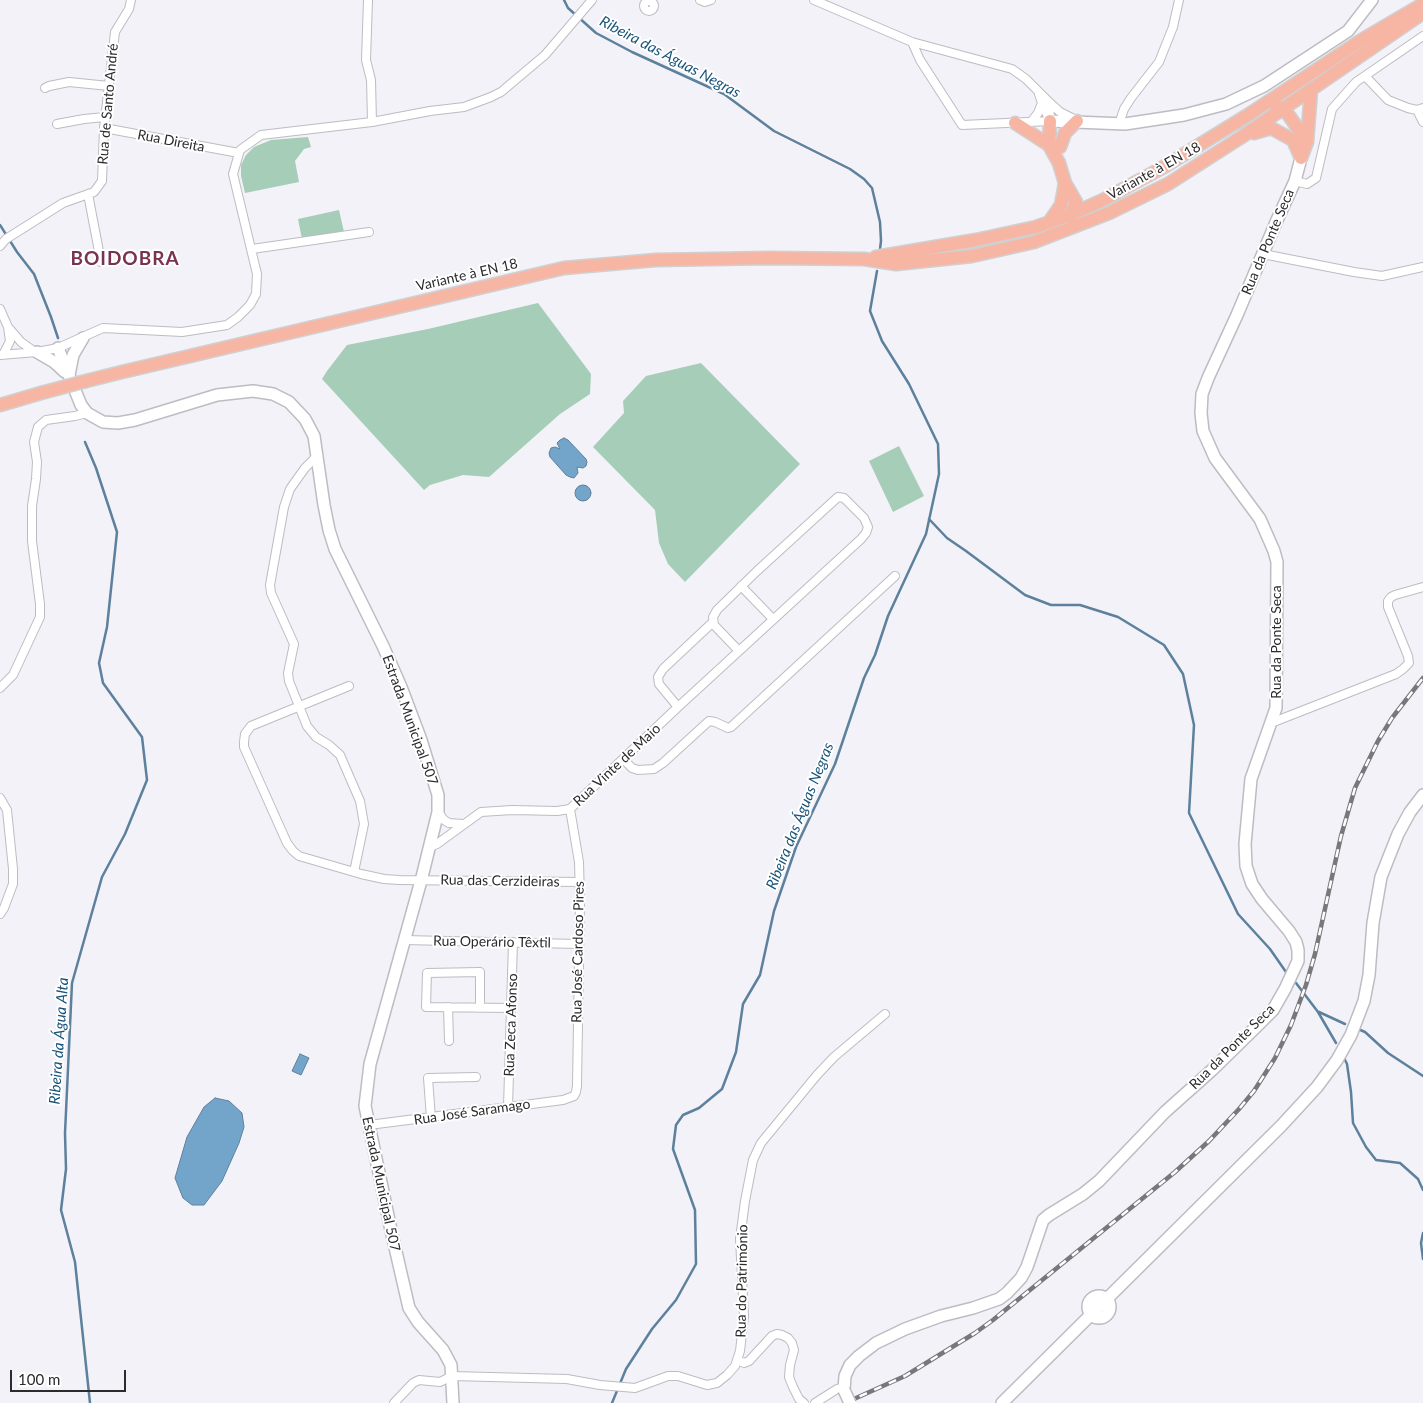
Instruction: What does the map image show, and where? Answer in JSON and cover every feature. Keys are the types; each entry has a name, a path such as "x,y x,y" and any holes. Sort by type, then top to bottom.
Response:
{"main road":[{"name":"Variante à EN 18","path":"864,259 976,240 1036,227 1072,214 1162,168 1259,108 1360,41 1423,4"},
{"name":"Variante à EN 18","path":"0,405 132,369 564,268 656,260 769,258 864,259 896,264 972,256 1034,242 1109,213 1168,184 1243,136 1423,13"},
{"path":"1298,82 1288,96 1283,108 1283,120 1301,158"},
{"path":"1301,158 1306,142 1311,90"},
{"path":"1259,108 1274,106 1283,108 1306,142"},
{"path":"1050,121 1054,146 1065,183 1076,202 1072,214 1060,232"},
{"path":"1054,146 1077,121"},
{"path":"1015,123 1054,146"},
{"path":"1243,136 1271,128 1293,140"},
{"path":"1050,221 1061,204 1065,183"},
{"path":"1073,196 1096,203"},
{"path":"1061,204 1084,222"}],"street":[{"name":"Rua de Santo André","path":"88,194 94,192 102,181 104,128 115,32 129,9 131,0"},
{"path":"368,0 366,60 371,80 372,122"},
{"path":"2,355 58,348 103,328 182,332 226,325 238,317 250,305 256,294 257,274 233,174 240,150 261,135 372,122 430,111 464,107 501,92 545,55 592,0"},
{"path":"700,0 705,2 711,0"},
{"path":"814,0 912,42 1012,69 1038,89 1046,103 1050,121"},
{"path":"1118,124 1131,98 1159,62 1173,27 1179,0"},
{"path":"912,42 920,60 962,125 1050,121 1125,124 1184,115 1226,104 1264,86 1348,31 1372,0"},
{"path":"1295,180 1307,184 1316,178 1332,109 1356,82 1423,36"},
{"path":"1365,76 1388,100 1420,109 1423,122"},
{"path":"45,88 69,82 108,86"},
{"path":"1046,103 1077,121"},
{"path":"1031,122 1046,103"},
{"path":"57,124 105,117"},
{"name":"Rua Direita","path":"104,128 239,153"},
{"name":"Rua da Ponte Seca","path":"844,1389 845,1376 850,1365 876,1343 905,1329 941,1316 974,1308 999,1299 1007,1293 1021,1278 1027,1267 1043,1220 1083,1194 1099,1181 1165,1112 1212,1070 1273,1010 1294,972 1298,961 1296,942 1252,884 1246,866 1245,844 1251,779 1276,708 1277,562 1260,519 1215,458 1203,431 1200,414 1202,394 1208,378 1295,180 1301,158"},
{"path":"0,246 6,239 63,203 88,194 101,262"},
{"path":"0,232 6,239"},
{"path":"252,249 369,232"},
{"path":"1263,254 1382,276 1423,267"},
{"path":"0,309 8,327 10,341 17,354"},
{"path":"8,327 19,340 54,362 68,375"},
{"path":"68,375 73,355 82,338"},
{"path":"17,354 19,340"},
{"path":"2,355 10,341"},
{"path":"0,688 13,675 40,616 32,541 32,506 37,462 34,442 38,427 46,420 87,413 81,405 58,348"},
{"name":"Estrada Municipal 507","path":"87,413 104,422 118,423 134,420 217,394 253,391 273,394 289,402 305,419 314,436 324,505 335,549 401,687 438,795 438,812 430,847 370,1064 365,1106 409,1308 418,1322 443,1350 451,1365 453,1403"},
{"path":"317,456 305,468 290,489 284,507 270,585 271,593 294,644 288,673 289,681 299,707 311,733 329,745 340,756 360,801 364,815 364,824 354,872"},
{"name":"Rua Vinte de Maio","path":"430,847 482,812 512,810 557,811 570,809 866,534 868,527 864,518 844,498 838,497 741,586"},
{"path":"623,759 632,768 638,770 654,769 709,721 728,728 731,727 896,576"},
{"path":"739,651 714,625 713,617 717,610 741,586 773,619"},
{"path":"1270,723 1396,674 1403,669 1408,663 1408,656 1388,607 1388,601 1395,595 1423,587"},
{"path":"678,707 658,684 658,677 714,622"},
{"name":"Rua das Cerzideiras","path":"349,686 251,726 245,734 244,747 287,844 293,851 299,856 384,879 580,882"},
{"path":"1002,1403 1091,1314 1088,1307 1091,1300 1097,1296 1107,1298 1281,1126 1317,1087 1338,1060 1351,1035 1364,1002 1370,975 1373,923 1381,877 1398,834 1410,812 1423,795"},
{"path":"0,798 7,810 13,884 0,914"},
{"name":"Rua José Cardoso Pires","path":"570,809 579,862 580,882 577,1086 574,1096"},
{"path":"438,812 449,823 463,824"},
{"name":"Rua Operário Têxtil","path":"404,940 579,944"},
{"name":"Rua Zeca Afonso","path":"508,1107 513,942"},
{"path":"480,1008 480,972 427,973 426,1007 480,1008 511,1008"},
{"path":"448,1007 449,1041"},
{"name":"Rua do Património","path":"394,1403 418,1380 440,1382 452,1376 567,1379 600,1385 635,1388 668,1376 678,1376 707,1384 717,1383 735,1366 740,1351 744,1316 740,1239 753,1160 762,1143 817,1075 834,1057 885,1014"},
{"path":"431,1118 428,1078 476,1077"},
{"name":"Rua José Saramago","path":"369,1126 564,1100 574,1096"},
{"path":"737,1360 744,1363 749,1361 772,1336 777,1334 788,1338 794,1350 790,1365 790,1377 793,1388 804,1403"},
{"path":"815,1403 837,1389 844,1389 850,1403"}],"green space":[{"path":"308,137 311,147 304,149 295,161 299,182 245,193 241,176 241,165 246,155 254,147 271,140"},
{"path":"339,210 344,232 302,239 298,219"},
{"path":"538,303 591,374 590,394 560,414 489,477 463,475 430,485 424,490 322,379 347,345 428,329"},
{"path":"701,363 800,464 685,582 668,564 659,543 655,510 593,447 624,413 623,401 646,376"},
{"path":"899,446 924,496 893,512 869,461"}],"water":[{"path":"564,438 568,440 587,462 583,468 577,467 578,473 574,478 566,475 550,457 549,453 551,448 560,449 557,443"},
{"path":"580,485 586,485 591,490 589,499 580,501 575,496 575,490"},
{"path":"300,1054 309,1058 301,1075 292,1071"},
{"path":"215,1098 229,1101 242,1113 244,1127 222,1181 204,1205 192,1205 183,1198 175,1178 187,1137 204,1107"}],"waterway":[{"name":"Ribeira das Águas Negras","path":"564,0 568,8 596,33 632,52 724,94 774,131 850,169 864,179 872,188 880,222 880,249"},
{"name":"Ribeira da Água Alta","path":"0,225 34,274 58,338"},
{"name":"Ribeira das Águas Negras","path":"612,1403 626,1369 652,1329 676,1300 696,1264 695,1210 673,1149 676,1125 683,1115 699,1108 722,1089 736,1052 743,1004 760,975 774,911 796,847 835,764 864,678 875,655 888,616 926,534 939,474 938,444 909,384 882,341 870,311 877,271"},
{"name":"Ribeira da Água Alta","path":"85,442 96,468 117,532 107,627 99,663 103,683 142,737 147,780 125,834 102,877 72,983 65,1133 66,1169 61,1210 75,1262 90,1403"},
{"path":"929,519 947,538 1025,595 1051,605 1080,605 1118,617 1164,645 1183,674 1194,725 1189,813 1238,914 1270,949 1286,972"},
{"path":"1296,983 1318,1012 1336,1043"},
{"path":"1319,1012 1345,1024"},
{"path":"1358,1029 1365,1032 1388,1053 1423,1076"},
{"path":"1343,1056 1347,1064 1353,1123 1366,1147 1376,1160 1400,1163 1418,1179 1423,1190"},
{"path":"1423,1233 1421,1243 1423,1259"}],"railway":[{"path":"845,1403 905,1376 993,1320 1175,1172 1209,1141 1254,1091 1275,1058 1291,1025 1306,985 1315,954 1341,836 1355,788 1378,741 1392,718 1423,678"}],"district":[{"name":"BOIDOBRA","path":"125,259"}]}
